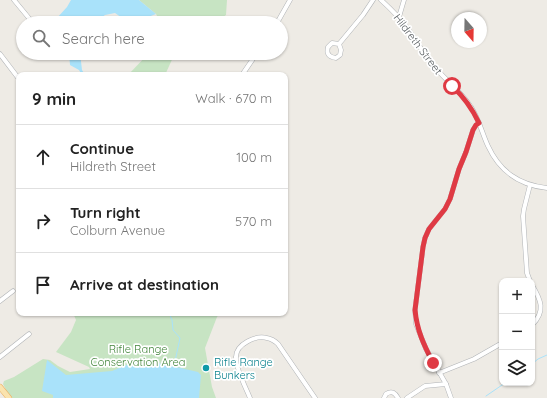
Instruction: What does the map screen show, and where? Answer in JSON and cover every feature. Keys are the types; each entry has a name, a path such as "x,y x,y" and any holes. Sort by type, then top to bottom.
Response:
{"main road":[{"path":"0,387 9,398"}],"street":[{"path":"14,0 27,16"},
{"path":"281,16 290,0"},
{"path":"339,44 363,15 373,0"},
{"name":"Hildreth Street","path":"381,0 399,17 431,64 466,99 479,123 488,146 499,165 516,179 530,185 547,188"},
{"path":"399,17 404,0"},
{"path":"0,54 16,75"},
{"path":"244,72 252,60"},
{"path":"451,398 446,384 426,349 416,324 415,310 425,238 429,229 445,209 450,199 473,130 479,123"},
{"path":"529,278 527,273 523,216 530,185"},
{"path":"0,301 13,290"},
{"path":"535,290 541,304 540,315 535,321"},
{"path":"0,357 29,334"},
{"path":"250,398 236,364 236,354 247,342 262,337 271,339 278,344 315,398"},
{"path":"439,373 474,359 499,345"},
{"path":"407,398 425,386 446,384"},
{"path":"384,398 386,394 390,392 394,393 398,398"}],"green space":[{"path":"139,0 227,0 226,15 224,16 157,16"},
{"path":"142,60 172,60 166,72 131,72"},
{"name":"Rifle Range Conservation Area","path":"74,316 218,316 205,348 212,387 216,398 12,398 3,384 4,381 14,377 43,359 50,360 70,372 90,369 89,367 56,352 71,332 76,320"}],"water":[{"path":"71,0 139,0 156,14 151,16 119,16 115,13 104,16 59,16"},
{"path":"70,60 81,60 83,72 80,72 70,65"},
{"path":"141,359 198,372 201,375 199,398 53,398 53,395 42,391 47,360 66,375 112,371"}],"waterway":[{"path":"170,316 173,330 180,338 174,366"},
{"path":"535,362 547,355"},
{"path":"486,396 501,386"}],"place":[{"name":"Rifle Range Bunkers","path":"206,368"}],"route":[{"path":"433,363 416,324 415,310 423,247 429,229 445,209 450,199 473,130 479,123 466,99 452,86"}]}
